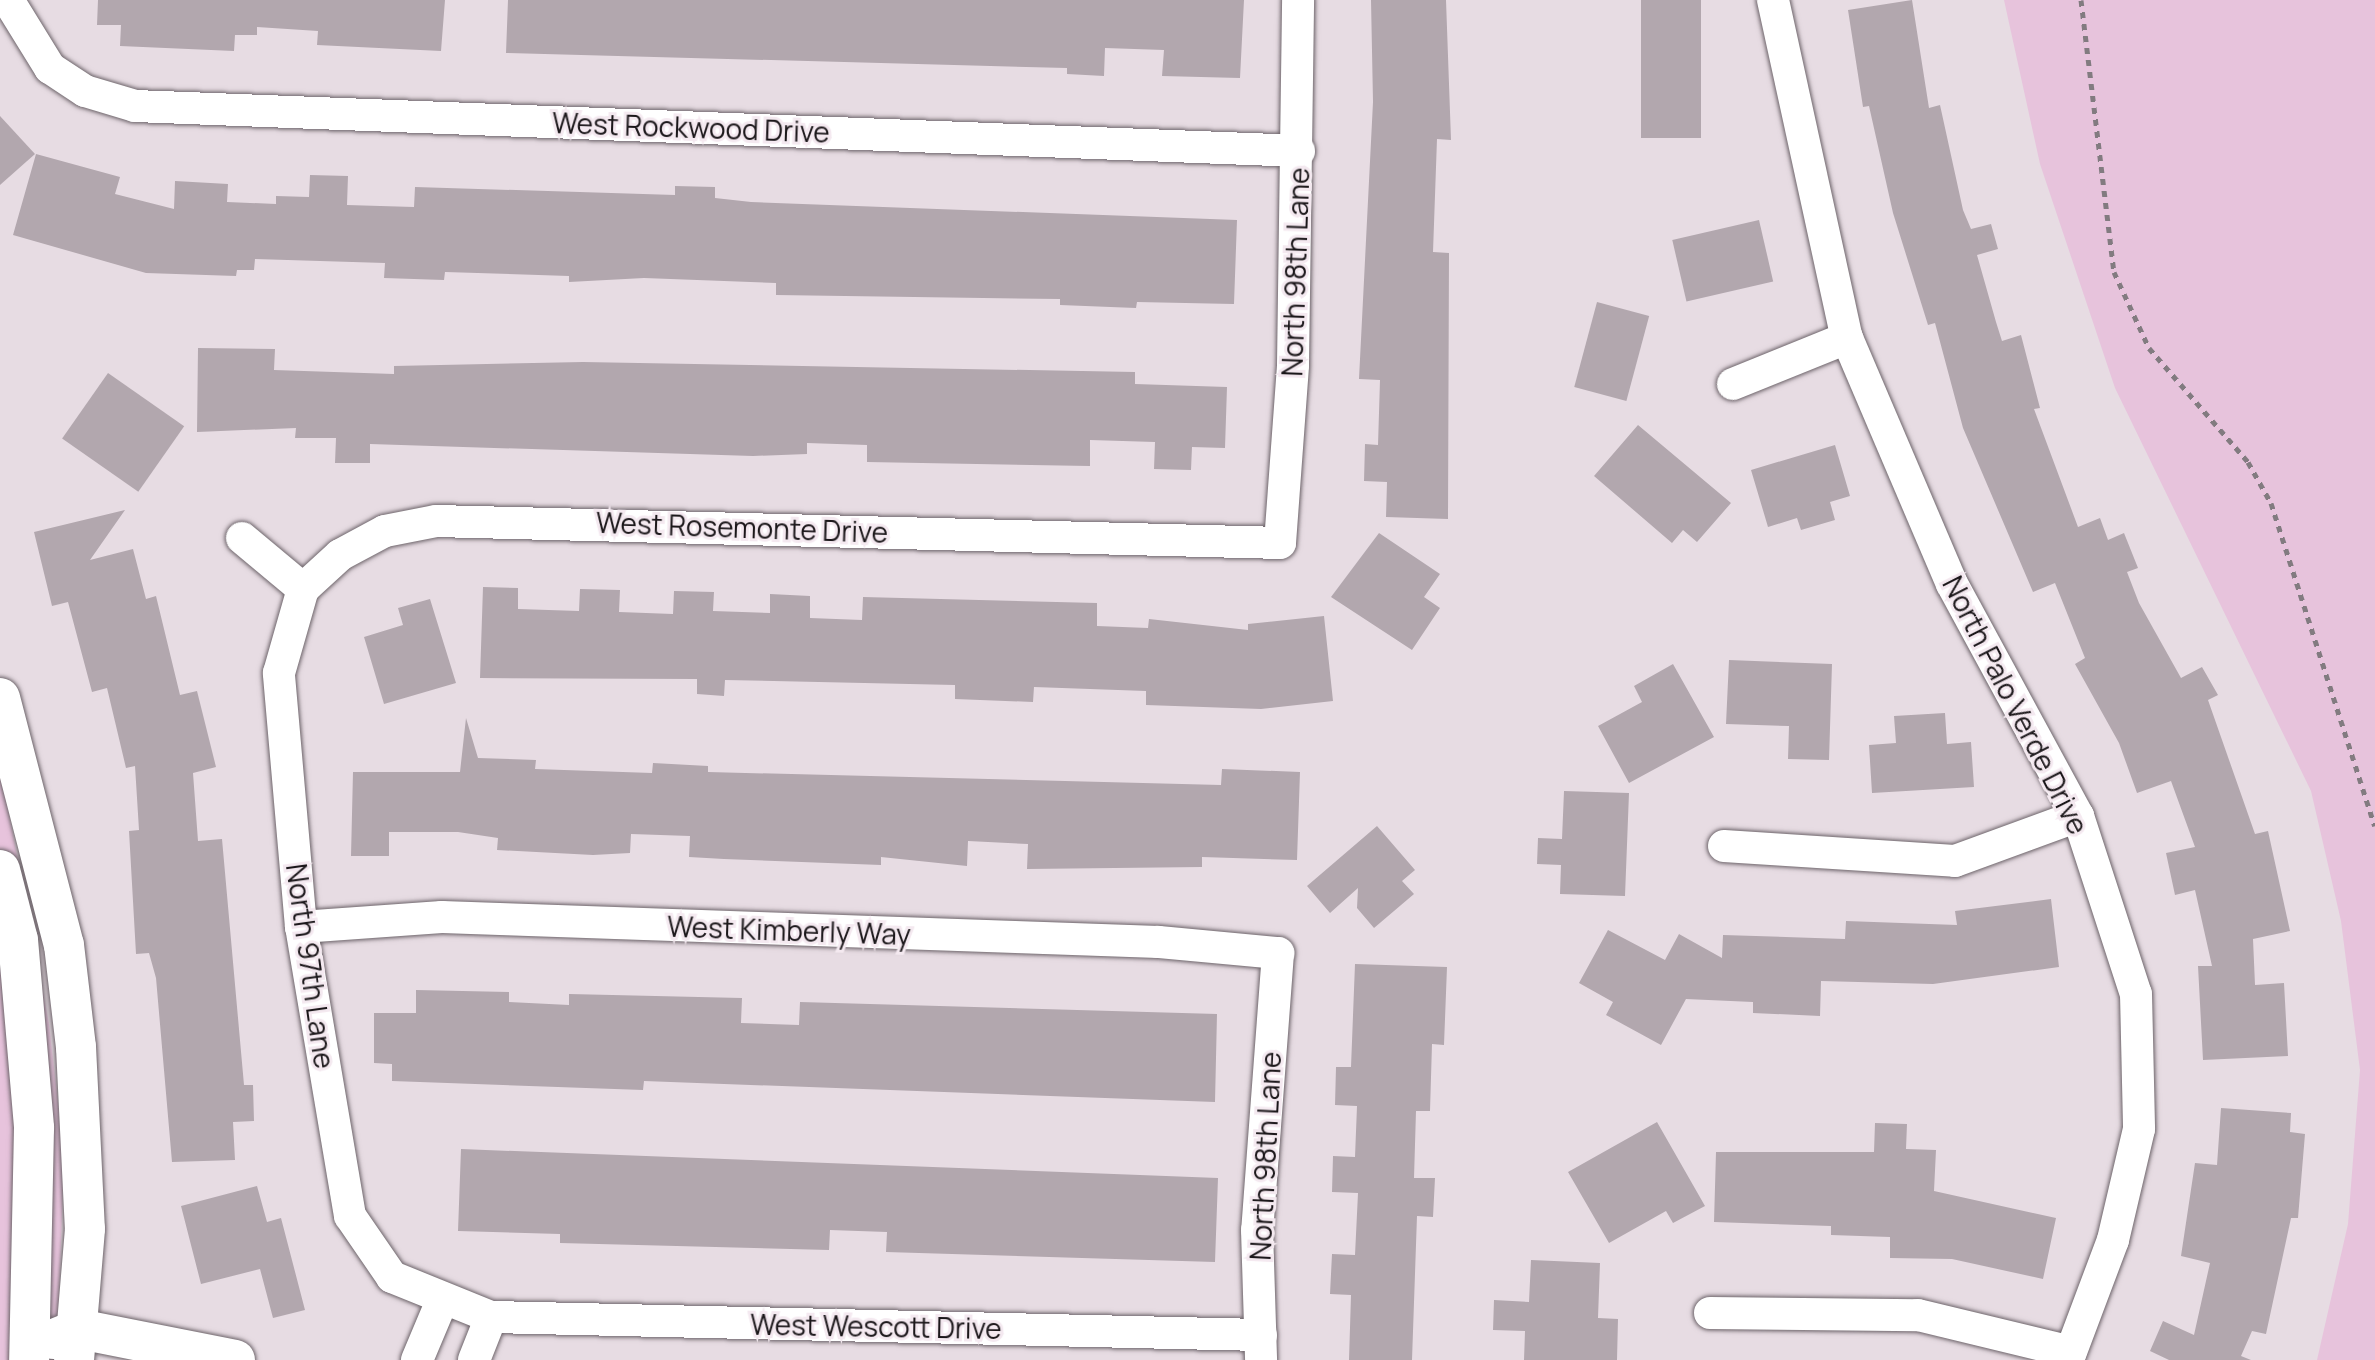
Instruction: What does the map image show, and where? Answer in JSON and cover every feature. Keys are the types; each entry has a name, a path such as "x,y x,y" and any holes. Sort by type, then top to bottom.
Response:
{"street":[{"name":"West Rockwood Drive","path":"8,0 50,68 85,91 135,106 1299,151"},
{"name":"North 98th Lane","path":"1280,543 1299,151 1298,0"},
{"name":"North Palo Verde Drive","path":"1773,0 1847,338 1952,584 2078,816 2136,994 2139,1129 2113,1240 2070,1356"},
{"path":"1733,384 1847,338"},
{"name":"West Rosemonte Drive","path":"303,589 340,555 385,531 436,521 1280,543"},
{"path":"242,538 303,589"},
{"name":"North 97th Lane","path":"303,589 279,673 301,927 350,1216 392,1277 491,1317"},
{"path":"0,698 64,945 84,1141 76,1345"},
{"path":"1724,846 1955,861 2078,816"},
{"path":"0,870 18,940 34,1128 36,1356 76,1345 235,1360"},
{"name":"West Kimberly Way","path":"301,927 442,917 1159,942 1278,953"},
{"name":"North 98th Lane","path":"1261,1347 1257,1230 1278,953"},
{"path":"417,1360 443,1298"},
{"path":"1710,1313 1918,1315 2070,1356"},
{"path":"474,1360 491,1317"},
{"name":"West Wescott Drive","path":"491,1317 1261,1347"}],"path":[{"path":"2081,0 2107,170 2114,272 2149,348 2248,462 2271,503 2375,826"}],"shaded area":[{"path":"2004,0 2375,0 2375,1360 2317,1360 2348,1224 2360,1070 2341,921 2311,791 2115,388 2040,164"},
{"path":"0,766 49,1024 64,1155 57,1360 0,1360"}],"building":[{"path":"98,0 445,0 441,51 317,45 318,31 257,27 257,35 235,35 234,51 120,46 121,25 97,25"},
{"path":"508,0 1244,0 1240,78 1162,76 1164,50 1105,48 1104,76 1067,74 1067,68 506,53"},
{"path":"1371,0 1446,0 1451,140 1437,139 1433,252 1449,253 1448,519 1386,517 1387,482 1364,481 1365,444 1378,445 1380,380 1359,379 1373,102"},
{"path":"1641,0 1701,0 1701,138 1641,138"},
{"path":"1912,0 1929,108 1940,105 1963,210 1971,229 1991,224 1998,249 1977,255 1996,322 2002,341 2021,335 2040,408 2034,409 2078,527 2100,518 2108,540 2124,533 2138,568 2127,572 2139,603 2181,678 2202,667 2218,695 2208,700 2255,834 2268,831 2290,931 2253,939 2255,985 2284,983 2288,1056 2203,1060 2198,966 2212,966 2195,890 2175,895 2166,853 2195,847 2171,781 2137,793 2119,743 2075,664 2085,658 2055,583 2033,592 1963,428 1935,323 1928,325 1893,213 1869,106 1863,107 1848,10"},
{"path":"0,116 35,154 0,185"},
{"path":"36,154 120,177 115,194 174,209 175,181 228,184 227,202 276,204 276,196 309,197 310,175 348,176 347,205 414,207 415,187 675,195 675,186 715,187 715,198 751,202 1237,220 1234,304 1137,302 1136,308 1060,305 1060,299 776,295 776,283 644,278 569,282 569,276 445,272 444,280 384,278 385,263 255,259 254,270 237,270 236,276 146,273 13,235"},
{"path":"1759,220 1773,281 1686,301 1672,240"},
{"path":"1597,302 1649,316 1626,401 1574,387"},
{"path":"198,348 275,349 274,370 394,374 394,366 583,362 1135,372 1135,384 1227,387 1225,448 1192,447 1191,470 1154,469 1155,442 1090,440 1090,466 867,462 867,445 807,443 807,454 753,456 370,444 370,463 335,463 336,438 295,438 296,428 197,432"},
{"path":"108,373 184,426 138,492 62,439"},
{"path":"1638,425 1731,503 1697,542 1683,530 1672,543 1594,476"},
{"path":"1835,445 1850,496 1830,502 1835,520 1801,530 1797,518 1768,527 1751,470"},
{"path":"125,510 90,560 133,549 146,599 156,596 180,695 197,691 216,767 193,773 198,841 222,839 244,1085 253,1085 254,1121 233,1122 235,1160 172,1162 156,978 149,953 136,954 129,831 139,830 135,766 126,768 107,688 92,692 68,602 52,606 34,532"},
{"path":"1379,533 1440,574 1424,597 1440,608 1412,650 1331,597"},
{"path":"483,587 518,588 518,609 579,611 580,589 620,590 619,612 673,614 674,591 714,592 713,611 770,613 770,594 810,596 810,618 862,620 863,597 1097,603 1097,626 1148,628 1149,619 1248,630 1248,624 1324,616 1333,701 1261,709 1146,705 1146,691 1034,687 1033,702 955,699 955,685 725,680 724,696 697,694 697,679 480,678"},
{"path":"430,599 456,683 384,704 364,637 403,625 398,608"},
{"path":"1729,660 1832,664 1829,760 1788,759 1789,726 1726,724"},
{"path":"1673,664 1714,737 1629,783 1598,726 1642,702 1634,686"},
{"path":"1945,713 1947,744 1971,742 1974,787 1872,793 1869,745 1896,743 1894,716"},
{"path":"466,718 478,758 536,760 535,769 652,773 653,763 708,766 708,772 1221,785 1222,769 1300,772 1297,860 1202,857 1202,867 1027,869 1028,844 968,841 967,866 881,857 881,865 689,857 690,836 631,834 630,853 593,855 497,850 498,838 458,832 389,832 389,856 351,856 353,772 460,772"},
{"path":"1564,791 1629,793 1625,896 1560,894 1561,865 1537,864 1538,838 1562,839"},
{"path":"1377,826 1415,870 1402,881 1414,894 1374,928 1357,908 1358,888 1330,913 1307,886"},
{"path":"2051,899 2059,967 1933,984 1821,981 1820,1016 1753,1013 1753,1002 1686,999 1661,1045 1606,1015 1613,1002 1579,983 1608,930 1665,960 1679,934 1722,958 1723,935 1845,939 1846,921 1957,925 1955,911"},
{"path":"1355,964 1447,967 1444,1045 1432,1044 1430,1111 1416,1111 1414,1178 1435,1178 1433,1217 1417,1216 1412,1360 1349,1360 1351,1295 1330,1294 1332,1254 1355,1255 1358,1193 1332,1192 1333,1156 1355,1157 1357,1106 1335,1105 1336,1067 1351,1067"},
{"path":"416,990 509,992 509,1002 569,1005 569,994 742,998 741,1023 799,1025 800,1002 1217,1014 1215,1102 644,1081 643,1090 392,1081 392,1064 374,1063 374,1013 416,1013"},
{"path":"2221,1108 2291,1113 2290,1132 2305,1134 2298,1218 2291,1218 2266,1334 2252,1331 2241,1356 2251,1360 2169,1360 2150,1351 2163,1321 2194,1335 2210,1263 2181,1256 2195,1163 2217,1165"},
{"path":"1657,1122 1705,1206 1673,1223 1666,1211 1609,1243 1568,1172"},
{"path":"1875,1123 1907,1124 1906,1149 1936,1150 1934,1191 2056,1218 2043,1279 1952,1259 1890,1258 1890,1237 1831,1235 1831,1226 1714,1222 1716,1152 1874,1152"},
{"path":"461,1149 1218,1178 1215,1262 886,1252 887,1232 830,1230 829,1250 560,1243 560,1234 458,1231"},
{"path":"257,1186 267,1222 281,1218 305,1310 273,1318 260,1269 201,1284 181,1206"},
{"path":"1531,1260 1600,1263 1598,1318 1618,1319 1617,1360 1524,1360 1525,1331 1493,1330 1494,1300 1529,1302"}]}
